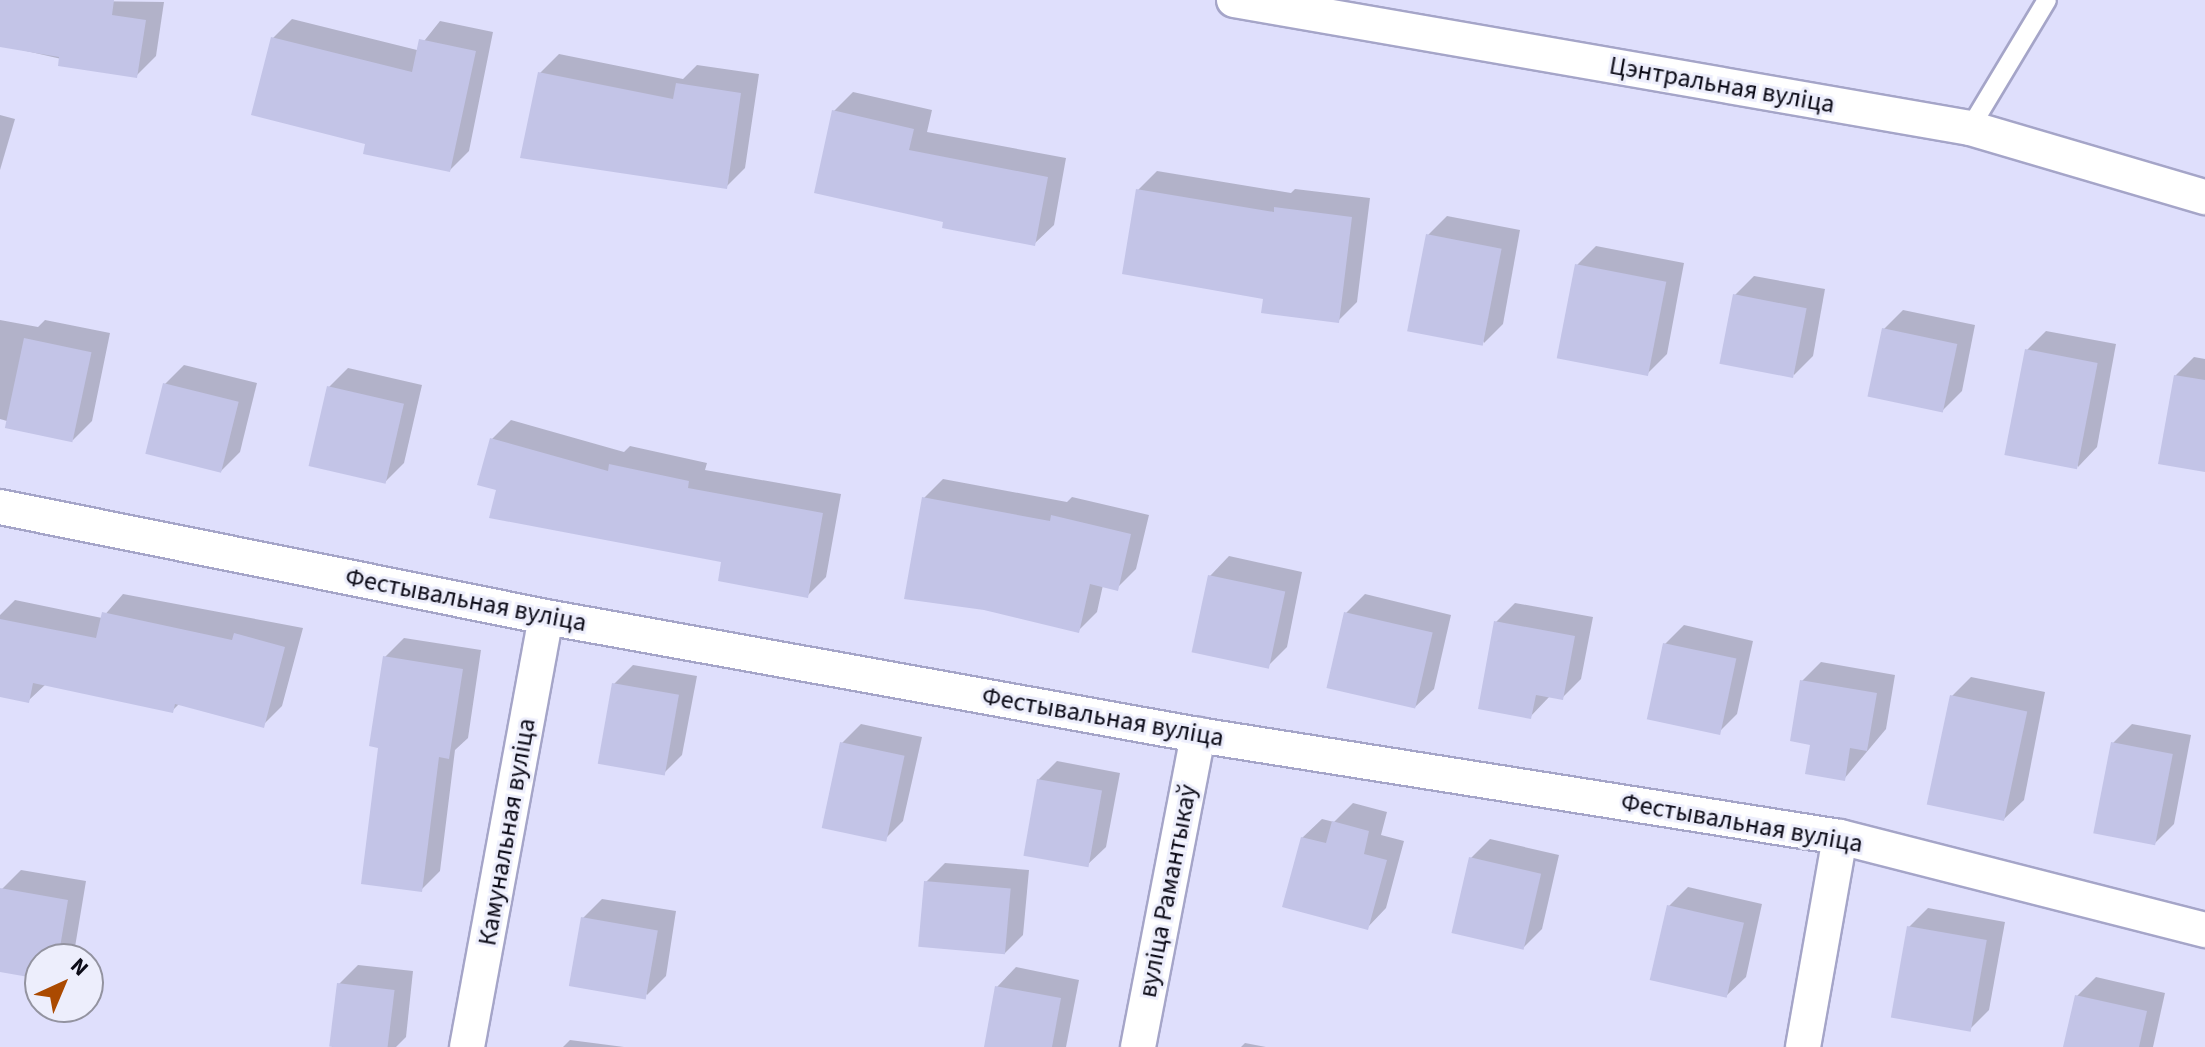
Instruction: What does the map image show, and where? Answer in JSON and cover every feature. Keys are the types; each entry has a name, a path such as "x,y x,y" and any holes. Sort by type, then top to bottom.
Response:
{"street":[{"name":"Цэнтральная вуліца","path":"1234,0 1970,128 2205,197"},
{"name":"Фестывальная вуліца","path":"0,507 546,617 1198,735 1840,837 2205,930"},
{"name":"Камунальная вуліца","path":"467,1047 546,617"},
{"name":"вуліца Рамантыкаў","path":"1138,1047 1198,735"},
{"path":"1803,1047 1840,837"}],"lane":[{"path":"1970,128 2047,0"}],"building":[{"path":"0,0 114,0 112,15 146,20 137,78 58,66 59,57 0,47"},
{"path":"271,37 412,72 419,39 476,51 450,172 363,154 365,144 251,115"},
{"path":"538,72 673,99 676,83 741,93 727,189 520,158"},
{"path":"832,110 914,129 909,150 1048,177 1035,246 942,228 943,222 814,193"},
{"path":"1136,189 1274,212 1274,207 1352,217 1339,323 1261,313 1263,299 1122,274"},
{"path":"1426,234 1502,249 1483,346 1407,331"},
{"path":"1575,264 1666,282 1648,376 1557,358"},
{"path":"1733,294 1807,308 1793,378 1719,364"},
{"path":"1882,328 1957,344 1943,412 1867,396"},
{"path":"24,338 91,352 72,442 5,428"},
{"path":"2025,349 2098,363 2077,469 2004,455"},
{"path":"2174,375 2205,380 2205,472 2158,464"},
{"path":"163,383 239,402 221,473 145,454"},
{"path":"327,386 404,404 386,484 309,466"},
{"path":"490,438 608,471 609,464 689,481 688,488 823,513 808,598 718,581 721,562 489,518 496,490 477,485"},
{"path":"922,497 1050,521 1051,515 1131,534 1118,591 1090,584 1079,633 984,610 904,599"},
{"path":"1208,575 1285,591 1269,669 1192,652"},
{"path":"102,612 232,640 234,633 285,647 264,728 175,704 173,713 33,683 29,703 0,697 0,619 96,638"},
{"path":"1344,612 1433,632 1415,708 1326,688"},
{"path":"1494,621 1575,636 1563,700 1536,695 1531,719 1478,709"},
{"path":"1663,643 1736,659 1720,735 1647,719"},
{"path":"383,656 463,669 449,759 439,757 422,892 361,884 378,748 369,746"},
{"path":"1800,680 1877,693 1867,751 1850,748 1845,781 1805,774 1810,745 1790,741"},
{"path":"612,683 679,695 665,776 598,764"},
{"path":"1950,695 2027,711 2004,821 1927,805"},
{"path":"840,742 905,756 886,842 822,828"},
{"path":"2111,742 2173,754 2155,845 2093,833"},
{"path":"1037,779 1102,790 1088,867 1023,856"},
{"path":"1332,821 1369,831 1364,854 1387,860 1368,930 1282,907 1301,837 1326,843"},
{"path":"1469,857 1541,874 1524,950 1451,933"},
{"path":"924,881 1011,889 1005,954 918,947"},
{"path":"0,888 68,900 61,943 24,943 24,976 0,972"},
{"path":"1667,905 1744,923 1727,998 1650,980"},
{"path":"581,917 658,931 646,999 569,986"},
{"path":"1907,926 1987,940 1971,1032 1891,1018"},
{"path":"337,983 395,990 388,1047 329,1047"},
{"path":"995,986 1061,998 1052,1047 984,1047"},
{"path":"2075,995 2147,1011 2139,1047 2063,1047"}]}
